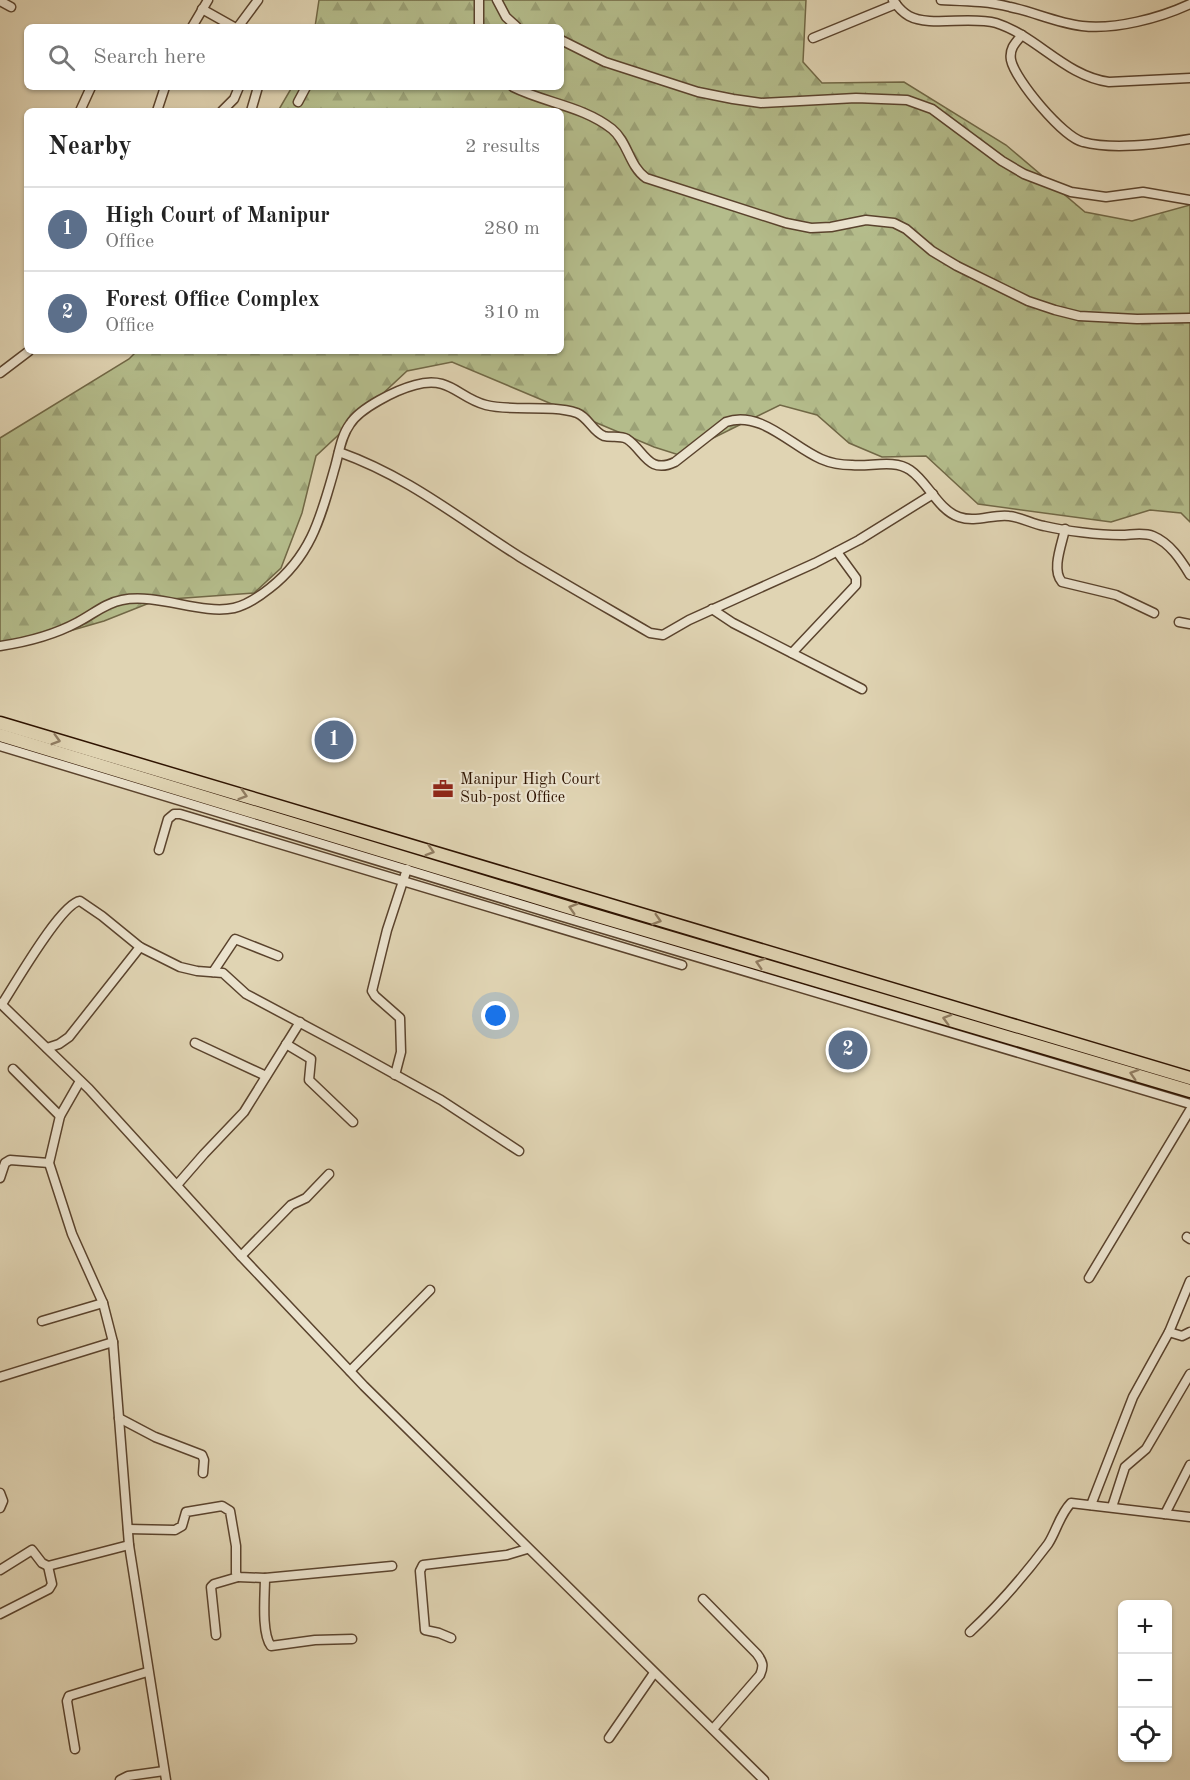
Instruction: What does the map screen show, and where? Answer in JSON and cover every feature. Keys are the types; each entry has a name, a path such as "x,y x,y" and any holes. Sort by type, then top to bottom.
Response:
{"highway":[{"path":"0,723 1190,1078"},
{"path":"0,735 1190,1091"}],"street":[{"path":"194,24 208,0"},
{"path":"241,24 258,0"},
{"path":"479,0 479,24"},
{"path":"497,0 506,17 514,24"},
{"path":"941,0 1018,4 1069,24 1095,27 1150,18 1190,4"},
{"path":"0,1 10,7"},
{"path":"813,38 894,2 903,12 916,19 978,20 995,23 1022,35 1086,77 1098,81 1190,78"},
{"path":"202,9 236,24"},
{"path":"1022,35 1011,50 1011,61 1039,104 1070,136 1085,143 1098,145 1147,145 1190,139"},
{"path":"564,42 605,62 698,92 733,99 761,103 856,98 907,100 932,110 1002,161 1024,174 1071,192 1106,197 1143,192 1190,200"},
{"path":"81,108 90,90"},
{"path":"158,108 164,90"},
{"path":"225,108 234,99 238,90"},
{"path":"252,108 257,90"},
{"path":"298,102 304,90"},
{"path":"520,90 548,101 570,106 604,123 619,136 635,167 646,178 786,223 811,228 831,227 866,220 894,223 906,229 932,251 957,266 1028,301 1055,310 1079,316 1137,319 1190,318"},
{"path":"0,372 25,354"},
{"path":"0,646 41,638 79,622 105,605 120,600 139,598 226,609 243,605 271,588 299,557 314,535 349,425 365,410 414,385 437,382 457,389 487,405 549,409 578,414 599,433 628,440 643,457 659,465 667,466 726,422 735,419 745,420 780,433 821,459 837,464 899,465 909,469 947,510 960,518 970,520 1008,516 1044,526 1154,537 1171,549 1190,575"},
{"path":"339,452 382,470 430,496 520,557 650,633 663,634 711,609 837,552 933,494"},
{"path":"1065,529 1057,571 1062,582 1116,595 1154,613"},
{"path":"792,653 856,585 856,578 837,552"},
{"path":"711,609 733,623 862,689"},
{"path":"1179,622 1190,624"},
{"path":"0,746 1190,1104"},
{"path":"159,850 171,815 180,814 682,965"},
{"path":"395,1075 401,1052 400,1018 372,991 387,930 407,869"},
{"path":"519,1151 441,1100 246,994 223,973 180,967 140,947 80,901 71,904 45,937 1,1004 81,1080 241,1256 350,1371 764,1780"},
{"path":"213,972 235,939 279,956"},
{"path":"47,1048 69,1037 140,947"},
{"path":"177,1185 244,1113 300,1022"},
{"path":"195,1043 267,1076"},
{"path":"286,1044 311,1059 309,1080 353,1122"},
{"path":"14,1069 60,1116"},
{"path":"81,1080 60,1116 49,1163 72,1234 103,1303 114,1342 129,1545 147,1672 165,1775 128,1776 120,1780"},
{"path":"1089,1278 1190,1110"},
{"path":"0,1178 5,1163 10,1160 49,1163"},
{"path":"241,1256 291,1205 306,1198 329,1174"},
{"path":"1091,1504 1133,1397 1169,1332 1190,1281"},
{"path":"350,1371 430,1290"},
{"path":"42,1321 103,1303"},
{"path":"1169,1332 1182,1336 1190,1332"},
{"path":"0,1377 114,1342"},
{"path":"1112,1507 1125,1467 1151,1443 1190,1374"},
{"path":"120,1418 155,1437 202,1455 203,1473"},
{"path":"1165,1514 1190,1465"},
{"path":"0,1493 3,1501 0,1508"},
{"path":"970,1632 1002,1603 1021,1580 1054,1534 1067,1507 1074,1503 1190,1517"},
{"path":"128,1529 175,1530 182,1526 185,1514 189,1511 225,1506 230,1511 233,1527 238,1578"},
{"path":"0,1570 32,1550 42,1563 48,1566 129,1545"},
{"path":"451,1638 425,1630 420,1571 423,1565 507,1555 528,1549"},
{"path":"0,1614 49,1588 52,1584 48,1566"},
{"path":"216,1635 211,1587 214,1584 238,1578 265,1578 392,1566"},
{"path":"265,1578 264,1608 268,1641 271,1646 315,1640 352,1639"},
{"path":"703,1599 757,1654 764,1667 760,1675 713,1729"},
{"path":"75,1749 67,1701 69,1696 147,1672"},
{"path":"609,1738 654,1673"}],"green space":[{"path":"319,0 806,0 803,62 822,83 904,82 1006,145 1085,212 1132,221 1190,205 1190,522 1181,513 1150,510 1111,522 978,504 926,456 882,457 849,443 817,415 780,405 679,455 654,447 452,362 407,371 316,456 302,513 281,568 254,593 157,600 104,621 28,643 0,643 0,438 134,354 564,354 564,108 280,108 290,90 564,90 564,24 315,24"}],"place":[{"name":"High Court of Manipur","path":"334,740"},
{"name":"Manipur High Court Sub-post Office","path":"443,789"},
{"name":"Forest Office Complex","path":"848,1050"}]}
